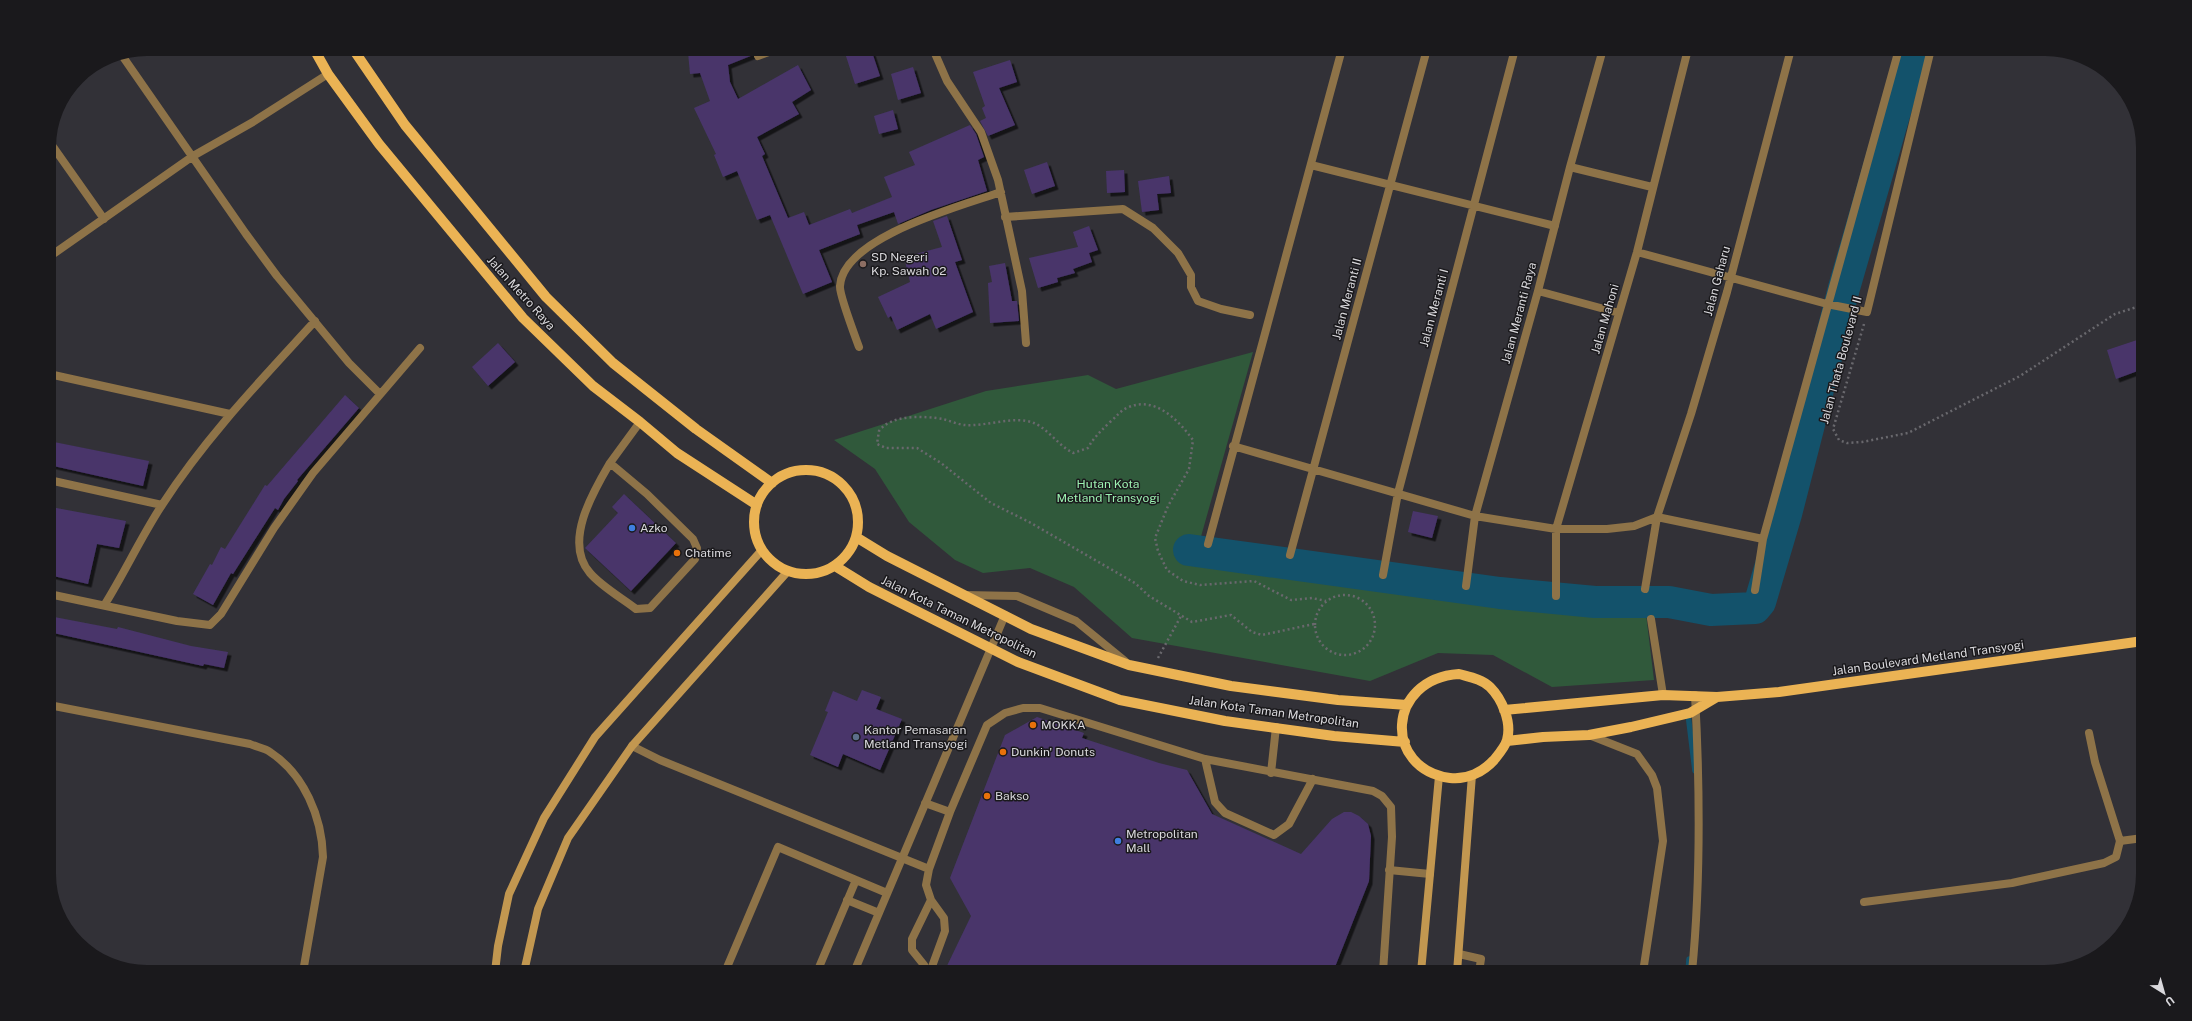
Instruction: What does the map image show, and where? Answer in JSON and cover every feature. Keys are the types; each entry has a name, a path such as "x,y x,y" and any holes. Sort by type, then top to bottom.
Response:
{"main road":[{"name":"Jalan Metro Raya","path":"318,56 328,74 379,144 523,318 593,386 677,453 757,505"},
{"name":"Jalan Metro Raya","path":"358,56 405,125 546,297 613,363 700,432 772,483"},
{"path":"808,470 827,474 840,482 850,493 856,507 859,522 856,537 848,553 835,566 820,573 804,575 788,571 773,563 762,550 754,528 757,505 763,493 772,483 789,473 808,470"},
{"name":"Jalan Kota Taman Metropolitan","path":"856,537 887,556 1031,629 1129,665 1231,686 1338,700 1407,705"},
{"name":"Jalan Kota Taman Metropolitan","path":"835,566 870,587 1018,662 1120,700 1225,721 1334,736 1404,742"},
{"name":"Jalan Boulevard Metland Transyogi","path":"1504,710 1663,695 1717,697 1779,692 2136,642"},
{"path":"1460,674 1475,678 1489,686 1500,699 1508,722 1507,741 1498,755 1487,767 1472,776 1456,779 1439,776 1420,765 1412,757 1404,742 1403,717 1407,705 1415,692 1428,681 1443,675 1460,674"},
{"path":"1507,741 1543,737 1589,735 1696,711 1717,697"}],"street":[{"path":"936,56 947,81 981,132 1001,192 1022,291 1026,343"},
{"path":"1208,544 1233,446 1340,56"},
{"name":"Jalan Meranti II","path":"1290,555 1425,56"},
{"name":"Jalan Meranti I","path":"1383,575 1398,493 1513,56"},
{"name":"Jalan Meranti Raya","path":"1466,586 1474,516 1538,291 1570,167 1601,56"},
{"name":"Jalan Mahoni","path":"1556,596 1556,529 1637,252 1652,187 1686,56"},
{"name":"Jalan Gaharu","path":"1645,589 1657,516 1691,414 1731,276 1790,56"},
{"path":"1755,590 1763,539 1827,304 1898,56"},
{"name":"Jalan Thata Boulevard II","path":"1867,312 1929,56"},
{"path":"124,59 246,234 349,363 380,394"},
{"path":"56,252 193,156 253,122 328,74"},
{"path":"56,151 104,219"},
{"path":"1311,165 1474,204 1555,226"},
{"path":"1570,167 1652,187"},
{"path":"859,347 839,287 843,275 851,263 862,251 890,232 1001,192"},
{"path":"1005,216 1123,209 1153,228 1178,253 1191,275 1191,287 1198,301 1221,309 1250,315"},
{"path":"1637,252 1731,276 1827,304 1867,312"},
{"path":"1538,291 1619,313"},
{"path":"105,604 162,505 230,414 315,321"},
{"path":"56,595 105,604 194,624 210,625 216,620 274,528 313,473 420,348"},
{"path":"56,376 230,414"},
{"path":"610,463 647,494 688,534 697,548 695,559 650,608 636,609 591,574 583,564 579,550 578,536 595,489 610,463 640,422"},
{"path":"1233,446 1474,516 1556,529 1607,529 1634,526 1657,516 1763,539"},
{"path":"56,482 162,505"},
{"path":"496,965 498,946 509,894 544,818 595,737 762,550"},
{"path":"526,965 538,909 568,838 632,746 788,571"},
{"path":"963,595 1017,596 1023,598 1076,621 1129,665"},
{"path":"857,965 1005,615"},
{"path":"1651,619 1663,695"},
{"path":"1693,965 1698,913 1699,810 1695,695"},
{"path":"56,706 250,744 269,751 286,764 314,806 323,839 323,856 304,965"},
{"path":"932,965 945,930 944,918 931,900 926,885 929,869 950,812 987,725 1006,713 1023,708 1040,708 1205,759 1271,773 1313,779 1372,791 1388,801 1391,807 1392,837 1383,965"},
{"path":"1271,773 1276,727"},
{"path":"1864,902 2012,883 2104,863 2116,857 2120,841 2095,762 2089,733"},
{"path":"1589,735 1637,754 1652,775 1656,788 1663,841 1644,965"},
{"path":"632,746 660,760 929,869"},
{"path":"1205,759 1215,802 1225,813 1274,835 1289,824 1313,779"},
{"path":"1422,965 1439,776"},
{"path":"1457,965 1472,776"},
{"path":"925,803 950,812"},
{"path":"2120,841 2136,839"},
{"path":"728,965 778,847 887,893"},
{"path":"1389,870 1430,874"},
{"path":"820,965 856,880"},
{"path":"848,900 879,913"},
{"path":"924,965 912,950 912,939 931,900"},
{"path":"1458,954 1481,959 1480,965"}],"path":[{"name":"Jalan Thata Boulevard II","path":"1867,312 1833,429 1839,440 1847,443 1862,442 1908,433 2020,376 2115,314 2136,307"},
{"path":"1314,624 1262,635 1252,632 1231,615 1192,622 1149,596 1135,583 1031,523 991,503 941,463 917,448 886,448 877,444 879,431 889,423 911,418 930,417 964,425 1022,419 1035,423 1062,447 1073,453 1088,448 1094,436 1123,410 1138,404 1154,406 1174,417 1193,440 1189,469 1168,506 1155,538 1158,551 1167,570 1183,581 1200,585 1254,581 1291,600 1312,598 1326,602"},
{"path":"1350,595 1366,603 1371,609 1375,622 1374,634 1370,642 1357,653 1340,655 1332,652 1322,644 1315,633 1314,624 1316,616 1326,602 1333,597 1350,595"},
{"path":"1152,670 1181,616"}],"green space":[{"name":"Hutan Kota Metland Transyogi","path":"1253,352 1193,565 1645,606 1654,680 1552,687 1493,655 1438,653 1370,681 1132,638 1074,587 1030,568 983,573 955,560 909,522 875,469 834,440 986,391 1088,375 1116,389"}],"building":[{"path":"688,56 750,56 728,65 730,82 738,99 798,65 811,90 792,102 799,114 757,137 765,154 762,156 788,218 804,212 809,225 850,209 852,213 892,197 884,177 915,165 909,152 970,125 976,134 984,157 978,160 987,191 931,210 898,224 894,212 857,225 860,234 819,250 832,282 803,294 770,215 757,220 737,171 723,177 714,155 716,154 694,108 710,101 700,73 690,74"},
{"path":"846,56 873,56 880,76 855,84"},
{"path":"1010,60 1017,82 999,88 1015,125 988,136 980,121 986,118 982,108 985,106 973,72"},
{"path":"913,67 921,93 898,100 891,74"},
{"path":"893,110 898,129 879,134 874,116"},
{"path":"1047,162 1055,186 1032,194 1024,170"},
{"path":"1124,170 1125,192 1107,193 1106,171"},
{"path":"1169,176 1171,193 1157,194 1159,210 1142,212 1138,181"},
{"path":"947,216 962,260 955,262 973,312 936,329 930,314 897,330 891,316 888,318 878,297 910,282 904,257 942,247 933,221"},
{"path":"1089,226 1098,250 1089,253 1092,262 1073,269 1075,273 1057,278 1058,282 1038,288 1029,258 1078,247 1073,232"},
{"path":"1005,263 1012,301 1017,301 1019,321 990,323 988,283 992,282 989,266"},
{"path":"2136,340 2136,372 2116,379 2107,350"},
{"path":"498,343 515,362 488,386 472,367"},
{"path":"345,395 359,408 297,480 298,481 284,499 278,510 275,508 233,574 231,573 213,605 193,594 210,564 212,565 221,547 225,549 265,485 267,486"},
{"path":"56,442 149,461 143,486 56,467"},
{"name":"Azko","path":"624,494 676,543 631,591 585,548 618,513 612,507"},
{"path":"56,508 126,521 119,548 97,544 88,584 56,577"},
{"path":"1413,511 1438,516 1432,538 1408,532"},
{"path":"56,617 117,629 118,627 191,646 228,652 224,668 204,664 203,666 56,634"},
{"name":"Kantor Pemasaran Metland Transyogi","path":"862,690 881,697 876,709 902,719 880,770 843,754 838,767 810,755 828,712 825,711 833,691 857,701"},
{"name":"Metropolitan Mall","path":"1037,717 1084,733 1082,738 1159,763 1187,770 1212,814 1301,854 1332,819 1344,812 1351,812 1359,816 1368,824 1371,836 1369,881 1336,965 947,965 971,916 950,878 1005,735"}],"waterway":[{"path":"1189,550 1500,593 1595,602 1669,602 1711,610 1755,608 1760,602 1786,514 1844,288 1911,56"},
{"path":"1688,714 1695,771"},
{"path":"1689,959 1689,965"}],"place":[{"name":"SD Negeri Kp. Sawah 02","path":"863,264"},
{"name":"Azko","path":"632,528"},
{"name":"Chatime","path":"677,553"},
{"name":"MOKKA","path":"1033,725"},
{"name":"Kantor Pemasaran Metland Transyogi","path":"856,737"},
{"name":"Dunkin' Donuts","path":"1003,752"},
{"name":"Bakso","path":"987,796"},
{"name":"Metropolitan Mall","path":"1118,841"}]}
